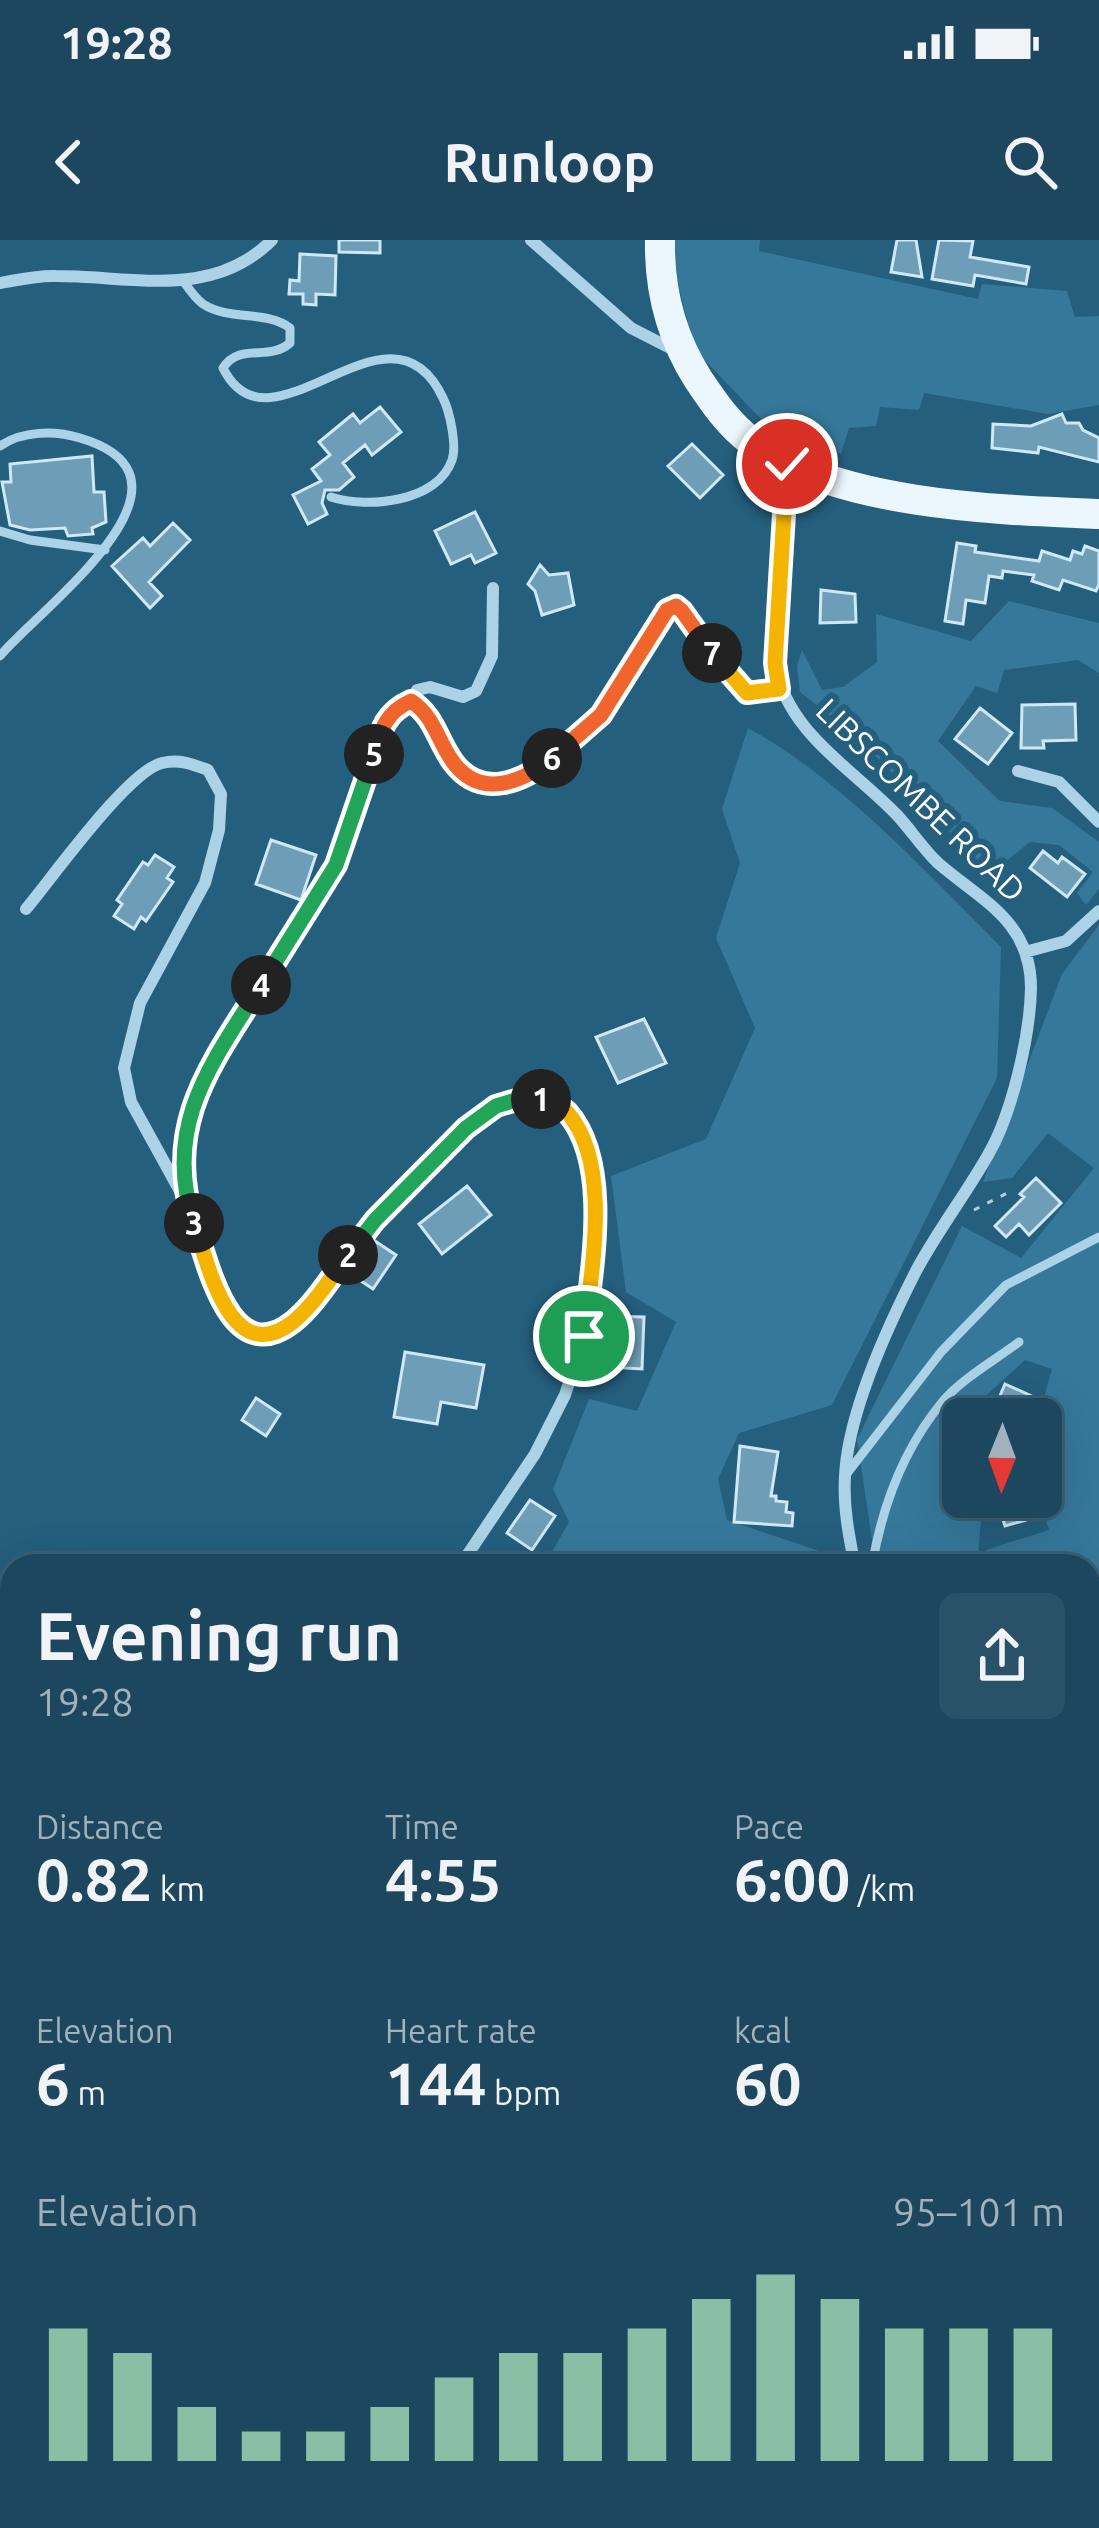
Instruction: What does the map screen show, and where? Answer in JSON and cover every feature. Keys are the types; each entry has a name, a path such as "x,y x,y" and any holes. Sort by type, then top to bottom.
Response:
{"main road":[{"path":"660,240 659,264 668,313 682,354 719,412 751,442 787,464 921,499 1004,510 1099,514"}],"street":[{"path":"0,283 50,275 184,282 245,263 272,240"},
{"path":"531,240 631,328 682,354"},
{"name":"LIBSCOMBE ROAD","path":"787,464 775,663 779,689 794,719 898,816 936,861 1014,926 1025,952 1030,988 1019,1061 1002,1126 915,1273 874,1366 854,1426 845,1476 853,1554"},
{"path":"189,1207 185,1126 194,1099 223,1041 316,903 336,865 381,728 393,709 411,701 417,690 430,687 463,697 476,691 491,656 493,587"},
{"path":"411,701 426,711 455,765 481,784 512,784 541,767 601,715 667,610 676,606 747,693 779,689"},
{"path":"26,909 117,798 157,764 183,760 208,770 221,794 219,830 205,883 140,1003 124,1068 131,1102 189,1207 219,1295 236,1323 257,1335 277,1332 305,1309 375,1220 466,1128 496,1106 533,1095 566,1109 587,1151 596,1208 584,1336 565,1395 536,1454 468,1554"},
{"path":"1018,771 1059,782 1099,822"},
{"path":"1025,952 1066,941 1099,911"}],"lane":[{"path":"184,282 202,304 225,313 282,322 290,328 290,343 282,350 237,352 228,360 224,368 231,383 246,392 273,398 298,393 376,357 394,357 424,369 445,400 454,455 446,473 426,491 347,502 331,497"},
{"path":"0,446 22,436 65,434 99,444 116,455 129,477 133,503 105,550 0,656"},
{"path":"0,531 105,550"},
{"path":"845,1476 941,1352 1006,1285 1099,1237"},
{"path":"874,1554 879,1526 904,1459 945,1399 1019,1342"}],"path":[{"path":"945,1222 1013,1190"}],"shaded area":[{"path":"670,240 760,240 759,251 978,299 982,284 1067,291 1075,317 1099,316 1099,405 1048,414 924,393 919,410 880,407 876,426 849,428 841,454 760,418 695,350"},
{"path":"1009,601 1099,623 1099,673 1078,660 1004,670 997,693 976,686 938,741 1000,801 1052,808 1099,842 1099,889 1086,905 1077,893 1093,872 1059,845 1030,842 990,874 859,739 800,692 797,666 802,650 822,690 843,687 877,662 876,614 971,641"},
{"path":"748,728 816,773 913,858 1001,947 997,1078 832,1405 739,1433 718,1479 727,1520 820,1554 551,1554 569,1522 553,1489 589,1399 637,1411 676,1322 626,1292 611,1176 706,1139 755,1028 716,938 740,863 722,809"},
{"path":"1099,925 1099,1554 988,1554 986,1550 1049,1530 1045,1518 1062,1518 1062,1398 1044,1398 1052,1369 1025,1360 983,1398 942,1398 942,1518 981,1518 978,1554 874,1554 857,1439 962,1226 1021,1258 1094,1168 1048,1133 1012,1178 983,1182 1062,974"}],"building":[{"path":"339,240 380,240 380,253 339,252"},
{"path":"897,240 916,240 922,277 891,272"},
{"path":"939,240 973,241 970,257 1029,267 1026,284 975,275 973,286 932,279"},
{"path":"300,254 336,256 335,295 316,294 316,305 303,304 303,294 289,294 290,280 299,281"},
{"path":"380,407 401,432 372,455 365,445 343,463 354,477 339,490 325,490 322,503 327,514 308,524 293,495 321,481 312,469 330,455 319,442 353,414 360,423"},
{"path":"1062,414 1066,423 1079,423 1099,438 1099,462 1039,447 1038,453 992,448 993,424 1031,426"},
{"path":"692,444 723,475 700,498 668,466"},
{"path":"92,456 94,492 104,492 106,522 92,528 93,534 68,536 65,528 30,530 10,525 2,482 11,482 10,464"},
{"path":"475,512 496,553 475,563 471,555 451,564 435,531"},
{"path":"173,523 190,540 149,582 162,596 150,608 112,566 143,538 150,546"},
{"path":"957,543 976,546 975,552 1039,561 1042,551 1070,560 1073,551 1082,554 1085,546 1099,551 1099,584 1096,591 1063,580 1059,590 1032,581 1034,575 1003,571 1002,578 989,576 985,603 966,600 963,624 945,621"},
{"path":"540,565 549,575 568,573 574,605 542,615 528,584"},
{"path":"821,590 855,594 856,622 820,623"},
{"path":"1075,704 1076,740 1043,741 1044,748 1021,748 1022,705"},
{"path":"980,708 1012,733 988,764 955,739"},
{"path":"271,840 316,855 301,900 256,884"},
{"path":"1043,851 1058,863 1062,857 1085,874 1067,897 1030,868"},
{"path":"155,855 174,867 167,878 173,882 146,921 141,917 134,929 114,916 122,904 117,900 143,862 148,865"},
{"path":"644,1019 666,1063 618,1083 596,1037"},
{"path":"1036,1178 1061,1203 1029,1235 1019,1224 1006,1237 995,1226"},
{"path":"467,1186 491,1215 442,1254 419,1224"},
{"path":"375,1241 396,1255 373,1289 352,1275"},
{"path":"609,1316 644,1317 642,1369 607,1367"},
{"path":"405,1352 484,1365 476,1408 441,1402 437,1424 394,1417"},
{"path":"1005,1384 1036,1398 999,1398"},
{"path":"256,1398 280,1414 266,1436 242,1420"},
{"path":"740,1446 778,1452 771,1496 787,1502 786,1512 793,1513 792,1526 734,1522"},
{"path":"530,1500 555,1516 532,1550 507,1533"},
{"path":"1003,1518 1033,1518 1005,1526"}],"route":[{"path":"584,1336 596,1208 587,1151 566,1109 533,1095 496,1106 466,1128 375,1220 296,1319 277,1332 257,1335 236,1323 219,1295 189,1207 185,1126 223,1041 316,903 336,865 381,728 393,709 411,701 426,711 455,765 481,784 512,784 541,767 601,715 667,610 676,606 737,685 747,693 779,689 775,663 787,464"}]}
